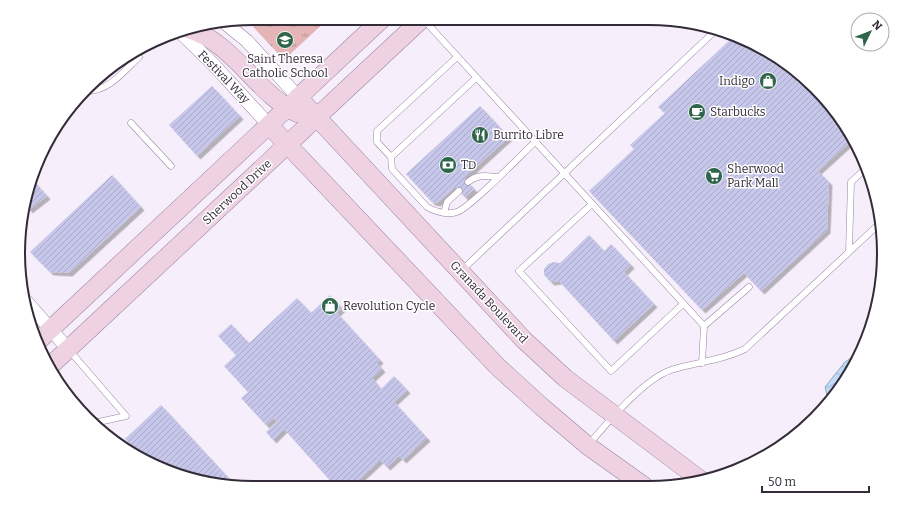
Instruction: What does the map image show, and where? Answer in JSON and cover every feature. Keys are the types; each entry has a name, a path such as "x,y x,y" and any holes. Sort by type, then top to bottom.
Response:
{"main road":[{"path":"41,338 375,25"},
{"name":"Sherwood Drive","path":"54,362 416,25"},
{"name":"Granada Boulevard","path":"195,33 213,42 292,102 317,117 524,340 564,378 696,476"},
{"path":"269,125 496,366 588,446 637,481"}],"street":[{"path":"229,26 247,41 292,102"},
{"name":"Festival Way","path":"184,36 213,64 269,125"},
{"path":"32,308 68,348"}],"lane":[{"path":"429,25 704,326"},
{"path":"460,272 712,34"},
{"path":"93,91 99,91 113,82 138,57"},
{"path":"457,57 376,131 377,142 391,157 392,169 427,207 444,213 458,212 465,208 535,142"},
{"path":"391,157 476,78"},
{"path":"131,123 171,166"},
{"path":"849,251 851,182 862,172"},
{"path":"468,182 474,177 481,175 498,177"},
{"path":"444,213 447,202 459,191"},
{"path":"592,204 519,271 611,371 683,304"},
{"path":"588,446 613,415 660,375 672,370 732,355 745,348 876,227"},
{"path":"702,363 704,326 749,287"},
{"path":"68,348 126,416 100,422"}],"green space":[{"name":"Saint Theresa Catholic School","path":"252,25 322,25 284,60"}],"water":[{"path":"851,358 839,380 827,395 825,387 845,362"}],"building":[{"name":"Sherwood Park Mall","path":"730,40 776,63 788,72 810,92 839,126 848,143 818,171 829,182 827,230 761,291 744,273 702,310 589,191 634,149 630,145 665,113 658,107"},
{"path":"212,86 240,116 197,156 169,125"},
{"name":"TD","path":"480,106 509,137 464,178 474,189 465,197 455,187 437,203 432,202 406,174"},
{"path":"112,175 141,207 69,273 50,272 30,252"},
{"path":"36,184 47,196 29,209"},
{"path":"589,235 604,251 611,244 631,265 624,272 654,304 614,341 559,281 551,282 544,275 544,269 548,264 554,262 560,263"},
{"path":"330,295 342,308 337,313 380,360 377,363 382,369 372,378 381,389 394,376 407,390 394,402 427,438 403,460 399,456 387,467 380,460 357,481 331,481 284,429 273,440 266,432 277,422 274,418 266,425 241,398 248,392 224,366 236,355 218,336 231,324 249,343 297,298 311,313"},
{"path":"161,405 231,480 209,477 166,464 132,446 125,439"}],"place":[{"name":"Saint Theresa Catholic School","path":"285,40"},
{"name":"Indigo","path":"768,81"},
{"name":"Starbucks","path":"697,112"},
{"name":"Burrito Libre","path":"480,135"},
{"name":"TD","path":"448,165"},
{"name":"Sherwood Park Mall","path":"714,176"},
{"name":"Revolution Cycle","path":"330,306"}]}
